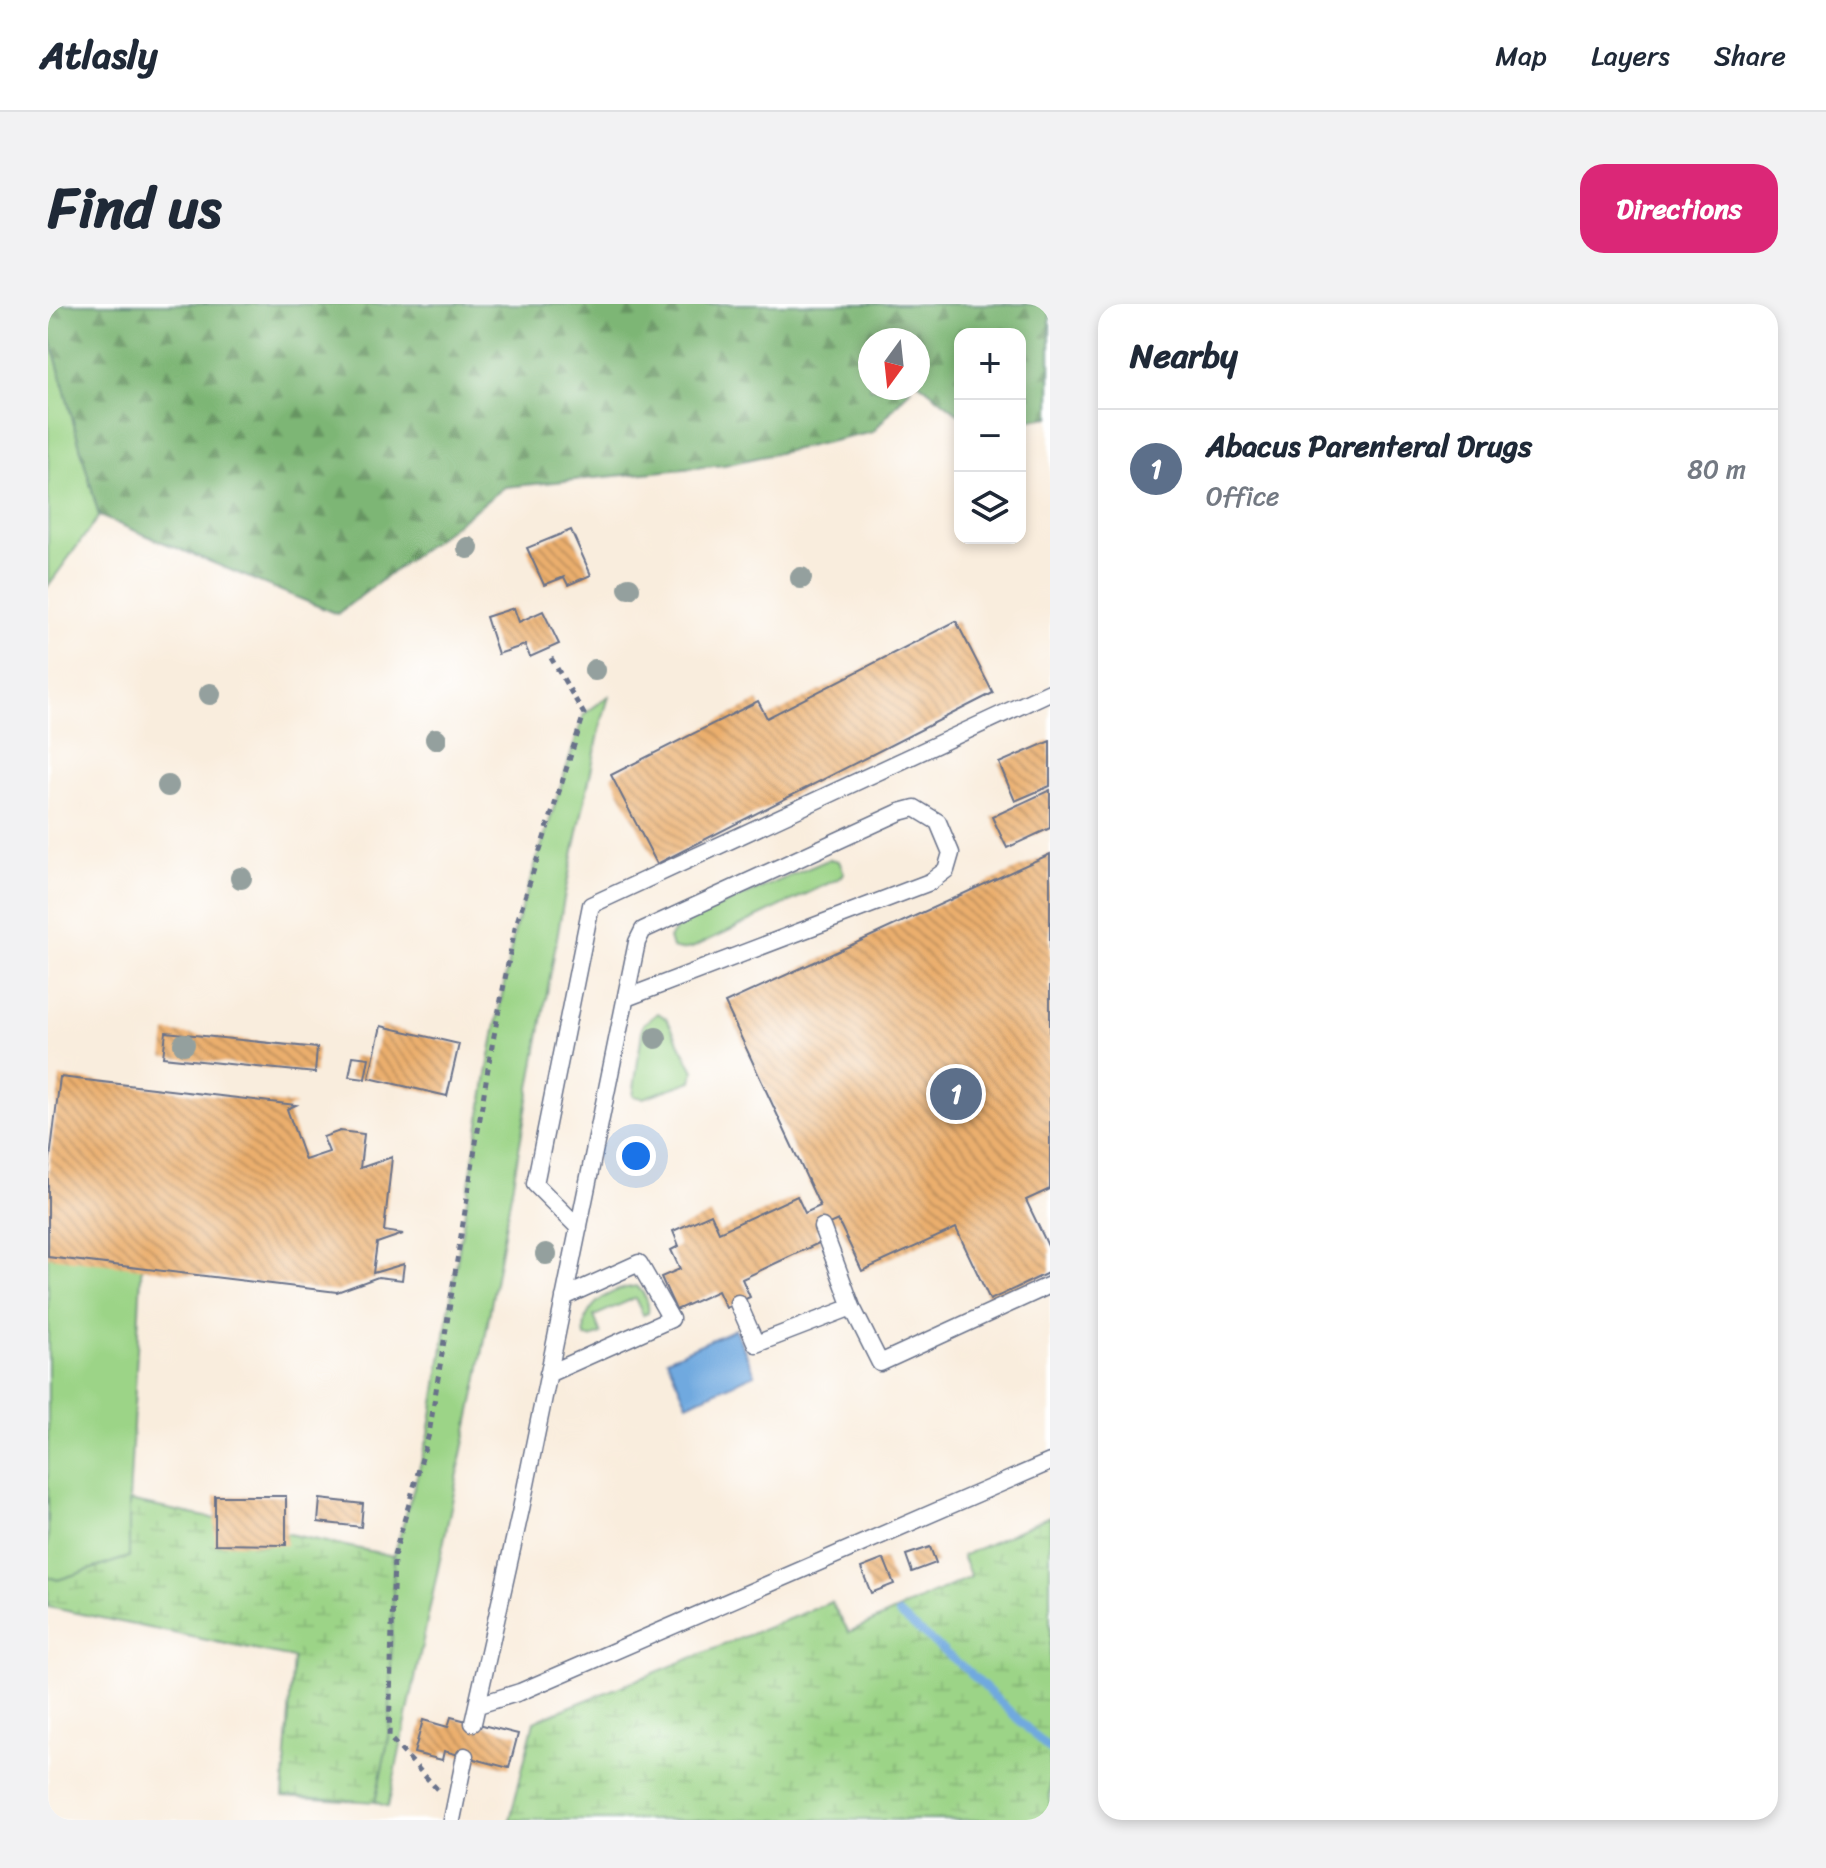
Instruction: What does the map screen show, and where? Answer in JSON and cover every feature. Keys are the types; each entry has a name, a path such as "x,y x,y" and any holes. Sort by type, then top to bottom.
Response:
{"lane":[{"path":"579,1228 535,1184 591,905 1050,692"},
{"path":"473,1723 637,942 643,930 900,812 915,808 938,822 951,853 946,870 930,882 626,998"},
{"path":"822,1227 852,1307 880,1363 1050,1285"},
{"path":"548,1374 671,1319 639,1263 564,1297"},
{"path":"738,1303 756,1344 852,1307"},
{"path":"478,1705 520,1692 1050,1462"},
{"path":"453,1814 465,1756"}],"path":[{"path":"453,1814 389,1737 394,1556 429,1434 490,1056 515,928 584,714 551,658"}],"green space":[{"path":"48,304 1050,304 1050,417 1026,420 1026,328 954,328 954,410 930,391 930,328 858,328 858,400 901,400 873,432 724,465 505,487 337,614 99,516 48,329"},
{"path":"48,329 99,516 48,586"},
{"path":"609,696 565,893 477,1383 388,1807 375,1802 389,1737 394,1556 429,1434 490,1056 515,928 584,714"},
{"path":"830,859 839,861 844,873 838,879 692,948 672,948 669,938 680,923"},
{"path":"658,1013 667,1019 694,1071 692,1081 643,1098 633,1096 643,1024"},
{"path":"48,1229 143,1238 129,1501 130,1557 58,1580 48,1577"},
{"path":"637,1286 646,1298 648,1313 643,1315 635,1298 594,1316 601,1334 585,1337 587,1316 599,1301 616,1291"},
{"path":"129,1501 394,1556 389,1737 375,1802 283,1796 293,1658 48,1607 48,1577 58,1580 129,1557"},
{"path":"1050,1516 1050,1820 510,1820 534,1721 831,1602 849,1632 971,1577 962,1556"}],"water":[{"path":"735,1329 755,1374 687,1404 667,1359"}],"building":[{"path":"571,530 591,575 568,585 564,577 544,585 527,548"},
{"path":"514,608 519,622 543,611 559,644 530,657 525,645 498,654 486,617"},
{"path":"956,621 993,693 657,864 611,775 758,701 767,718"},
{"path":"1050,741 1050,786 1015,801 999,763"},
{"path":"1050,790 1050,828 1007,848 992,817"},
{"path":"1050,854 1050,1189 1026,1200 1050,1250 1050,1272 990,1300 956,1228 862,1271 838,1220 815,1230 821,1242 742,1279 750,1297 726,1308 718,1291 676,1310 661,1277 680,1269 671,1250 679,1246 673,1231 711,1214 719,1232 797,1196 805,1213 820,1206 725,1003"},
{"path":"381,1026 459,1044 447,1096 369,1078"},
{"path":"166,1032 317,1048 315,1073 163,1057"},
{"path":"353,1056 369,1058 365,1079 349,1077"},
{"path":"60,1077 296,1105 287,1109 305,1160 329,1152 323,1137 340,1131 364,1134 360,1168 392,1157 384,1231 403,1234 377,1243 373,1273 404,1264 402,1280 378,1277 337,1292 48,1257 48,1175"},
{"path":"215,1496 286,1496 286,1545 215,1544"},
{"path":"320,1499 363,1504 361,1527 318,1522"},
{"path":"930,1547 936,1563 912,1572 906,1555"},
{"path":"884,1559 894,1584 871,1593 861,1568"},
{"path":"451,1717 518,1734 509,1768 444,1751 442,1760 414,1753 423,1720 448,1727"}],"waterway":[{"path":"899,1614 968,1671 1050,1750"}],"place":[{"name":"Abacus Parenteral Drugs","path":"956,1094"}]}
